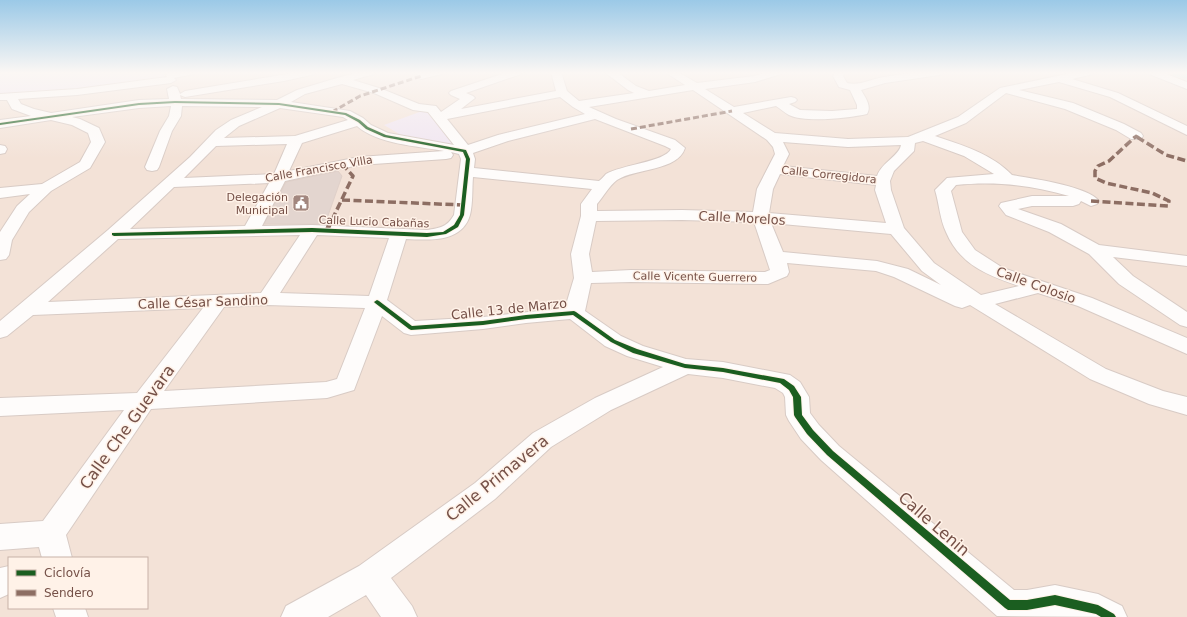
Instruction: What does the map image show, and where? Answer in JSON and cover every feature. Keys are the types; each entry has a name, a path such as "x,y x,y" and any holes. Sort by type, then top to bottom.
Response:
{"street":[{"path":"0,255 3,240 23,209 46,188 85,165 98,142 94,130 76,122 30,112 16,106 10,101"},
{"path":"0,124 158,101"},
{"path":"152,166 166,131 175,116 177,108 176,101"},
{"path":"223,101 279,104 346,114 368,128 385,136 466,153 503,138 597,115"},
{"path":"0,331 28,309 114,234 195,160 212,142 235,123 285,101"},
{"path":"402,101 417,107 432,109 443,116 466,153"},
{"path":"443,116 465,101"},
{"path":"443,116 522,101"},
{"name":"Calle 13 de Marzo","path":"572,101 597,115 670,143 678,148 676,154 669,159 636,168 612,178 603,186 589,204 589,216 580,254 583,278 574,313"},
{"path":"577,105 604,101"},
{"name":"Calle Vicente Guerrero","path":"583,278 631,276 768,278 780,272 776,257 760,217 764,189 782,154 780,147 772,137 717,101"},
{"path":"732,110 786,101"},
{"path":"778,102 789,110 800,114 854,114 863,111 860,101"},
{"path":"989,101 962,120 916,139 907,152 887,169 883,181 883,190 896,229 928,267 1002,317 1098,374 1157,398 1187,406"},
{"path":"1048,101 1069,106 1120,127 1136,136"},
{"path":"1126,101 1187,131"},
{"path":"212,142 296,140 359,121"},
{"path":"772,137 848,143 916,139 954,146 985,162 1007,179 1073,192 1091,201 1032,201 1007,206 1012,212 1055,228 1095,250 1126,280 1187,321"},
{"path":"251,231 279,178 296,140"},
{"name":"Calle Lucio Cabañas","path":"114,234 312,230 427,235 444,233 456,226 462,215 468,159 466,153"},
{"name":"Calle Francisco Villa","path":"170,183 279,178 358,161 466,153"},
{"name":"Calle Corregidora","path":"775,169 883,181"},
{"path":"466,172 603,186"},
{"name":"Calle Colosio","path":"1007,179 972,179 952,181 943,190 954,232 968,254 996,272 1085,302 1187,347"},
{"path":"0,193 46,188"},
{"name":"Calle Morelos","path":"589,216 682,215 760,217 896,229"},
{"path":"267,299 312,230"},
{"path":"0,407 144,401 326,390 346,384 377,302 399,233"},
{"path":"1095,250 1187,261"},
{"path":"776,257 877,266 901,273 954,299 1002,317"},
{"path":"978,302 1037,287"},
{"name":"Calle César Sandino","path":"28,309 267,299 377,302"},
{"name":"Calle Che Guevara","path":"54,546 144,401 218,301"},
{"name":"Calle 13 de Marzo","path":"377,302 411,328 483,323 526,317 574,313 613,341 635,351 685,366 723,370 782,381"},
{"name":"Calle Primavera","path":"297,617 370,576 485,491 542,440 604,404 685,366"},
{"name":"Calle Lenin","path":"782,381 792,388 797,397 798,415 810,432 830,453 1008,605 1027,605 1055,600 1098,610 1110,617"},
{"path":"0,537 54,546"},
{"path":"370,576 401,617"}],"shaded area":[{"path":"0,101 1187,101 1187,617 0,617"},
{"path":"425,110 460,148 406,138 384,125"}],"building":[{"name":"Delegación Municipal","path":"338,171 342,176 325,224 264,224 286,182"}],"marked path":[{"path":"332,112 352,101"},
{"path":"631,129 732,111"},
{"path":"1091,201 1168,206 1169,201 1152,193 1106,183 1095,178 1095,171 1098,166 1109,161 1136,136 1166,155 1187,161"},
{"path":"327,230 353,176 343,165"},
{"path":"342,200 463,205"}],"cycle path":[{"path":"0,124 139,104 175,102 279,104 346,114 359,121 367,128 385,136 465,151 468,159 462,215 456,226 444,233 427,235 312,230 114,234"},
{"path":"377,302 411,328 483,323 526,317 574,313 613,341 635,351 685,366 723,370 782,381 792,388 797,397 798,415 810,432 830,453 1008,605 1027,605 1055,600 1098,610 1111,617"}],"place":[{"name":"Delegación Municipal","path":"301,203"}]}
